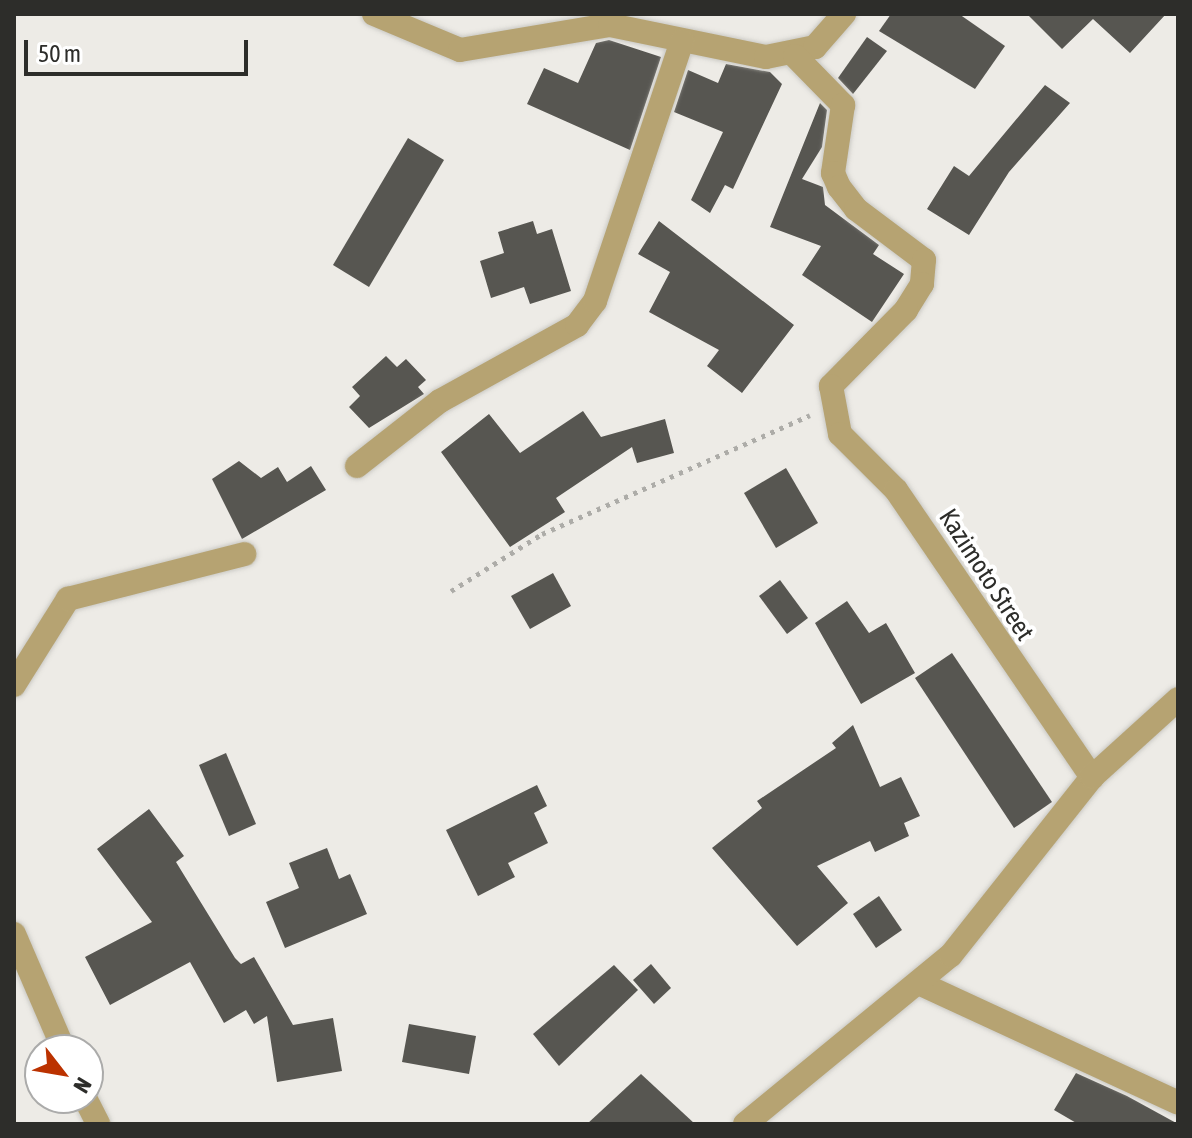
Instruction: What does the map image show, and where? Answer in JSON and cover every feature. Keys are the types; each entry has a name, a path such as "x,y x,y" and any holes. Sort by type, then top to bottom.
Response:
{"street":[{"path":"374,14 460,50 515,46 579,26 795,56 815,47 844,14"},
{"path":"357,466 440,401 577,325 615,257 682,41"},
{"path":"795,56 843,105 833,173 839,187 856,209 924,260 922,284 906,310 849,361 831,386 830,408"},
{"name":"Kazimoto Street","path":"830,408 840,434 896,490 1092,777"},
{"path":"14,685 68,599 244,554"},
{"path":"745,1124 921,984 1092,777 1178,699"},
{"path":"14,934 57,1034"},
{"path":"921,984 1178,1103"}],"path":[{"path":"451,591 542,534 830,408"}],"building":[{"path":"891,14 959,14 1005,46 975,89 879,31"},
{"path":"1027,14 1166,14 1130,53 1093,19 1062,49"},
{"path":"867,37 887,51 853,94 838,78"},
{"path":"609,40 661,57 630,150 527,104 544,68 578,83 596,43"},
{"path":"726,64 770,72 782,84 733,189 725,185 710,213 691,200 723,132 674,112 688,70 718,83"},
{"path":"1045,85 1070,103 1009,172 969,235 927,209 954,166 969,176"},
{"path":"820,103 827,110 822,147 802,179 823,187 825,205 879,245 873,254 904,274 872,322 802,275 821,246 770,227"},
{"path":"408,138 444,160 369,287 333,265"},
{"path":"533,221 537,234 552,229 571,291 530,304 524,287 491,298 480,261 504,253 498,232"},
{"path":"659,221 794,325 742,393 707,366 719,350 649,312 670,272 638,254"},
{"path":"386,356 397,367 406,359 426,380 418,387 424,394 369,428 349,407 360,396 352,387"},
{"path":"583,411 601,437 665,419 674,453 637,463 632,447 556,498 565,512 510,547 441,452 489,414 520,453"},
{"path":"239,461 261,478 278,467 287,482 311,466 326,490 242,539 212,479"},
{"path":"786,468 818,523 776,548 744,493"},
{"path":"553,573 571,606 530,629 511,596"},
{"path":"780,580 808,618 787,634 759,596"},
{"path":"847,601 869,633 886,623 915,673 861,704 815,623"},
{"path":"952,653 1052,802 1014,828 915,678"},
{"path":"853,725 880,787 901,777 920,816 904,823 909,836 875,852 870,841 817,866 848,903 797,946 712,848 762,808 757,801 836,748 832,743"},
{"path":"226,753 256,824 229,836 199,765"},
{"path":"537,785 547,806 534,813 548,843 508,863 515,877 478,896 446,830"},
{"path":"149,809 184,856 176,862 235,958 241,964 254,957 293,1025 333,1018 342,1071 277,1082 267,1016 254,1024 246,1010 224,1023 190,962 110,1005 85,957 152,922 97,849"},
{"path":"327,848 339,879 350,874 367,914 285,948 266,902 299,888 289,863"},
{"path":"879,896 902,930 876,948 853,914"},
{"path":"651,964 671,988 654,1004 633,980"},
{"path":"614,965 638,990 559,1066 533,1034"},
{"path":"409,1024 476,1036 469,1074 402,1062"},
{"path":"1076,1073 1178,1124 1078,1124 1054,1110"},
{"path":"641,1074 695,1124 587,1124"}]}
